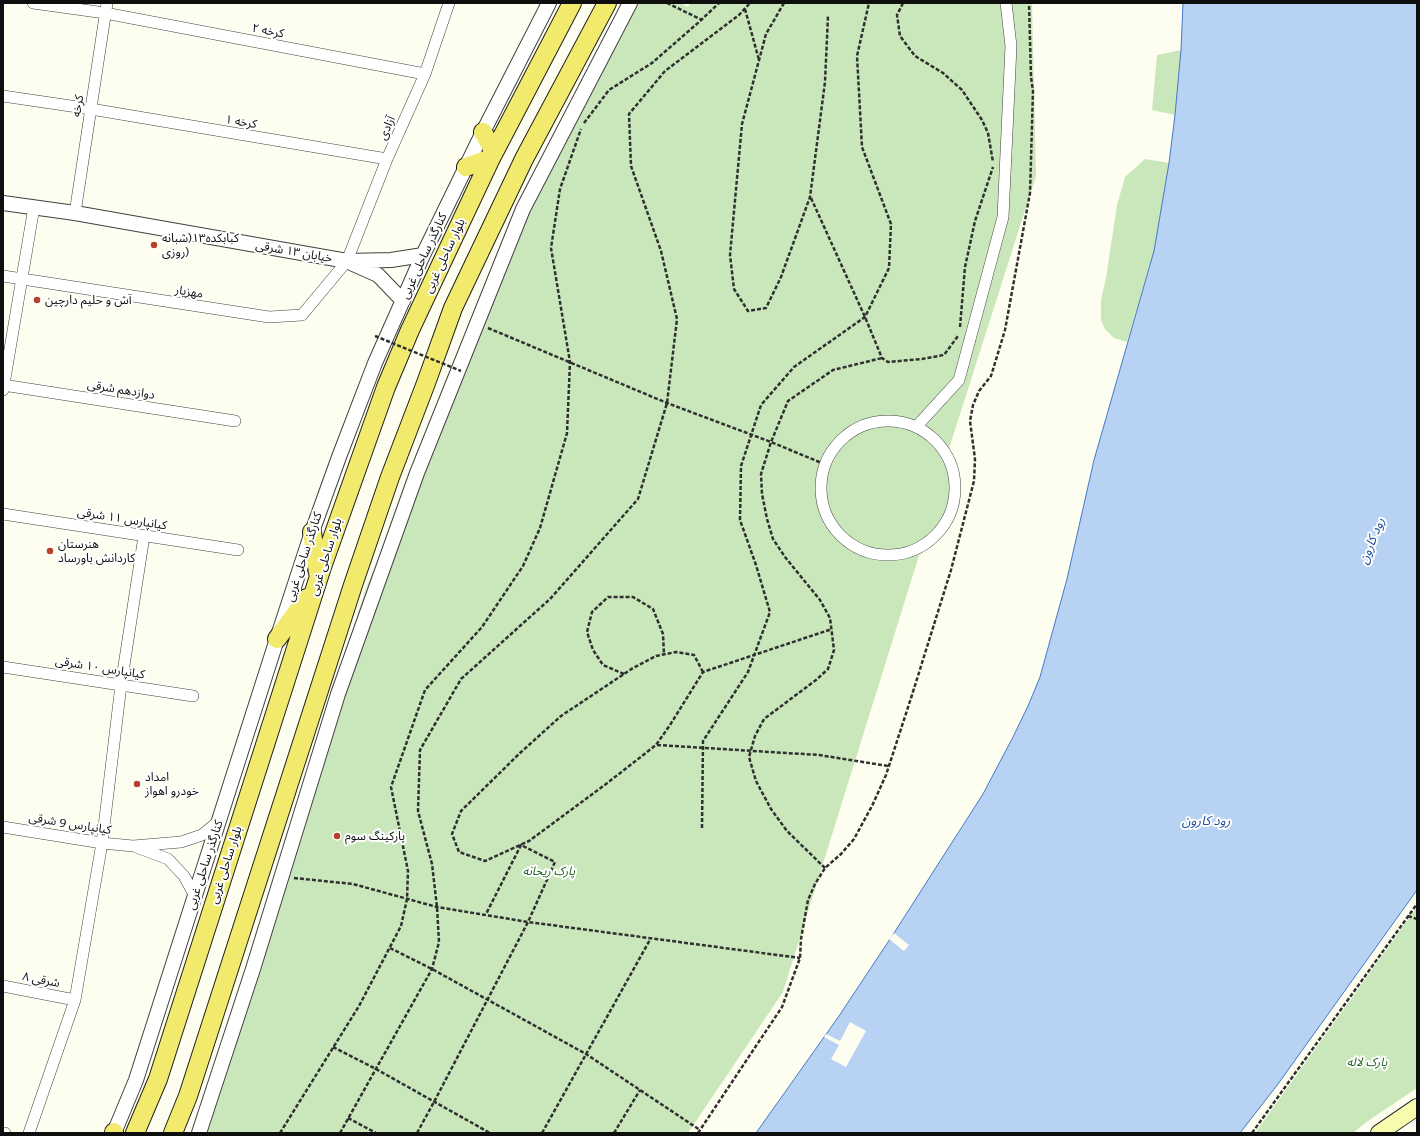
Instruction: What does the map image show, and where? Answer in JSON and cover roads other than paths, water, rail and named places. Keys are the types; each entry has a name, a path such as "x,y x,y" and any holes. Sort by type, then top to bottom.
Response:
{"main road":[{"name":"بلوار ساحلی غربی","path":"135,1133 158,1079 318,580 386,387 410,330 492,154 572,3"},
{"path":"173,1133 188,1096 353,585 390,477 453,308 524,159 607,3"},
{"path":"466,167 492,154 483,132"},
{"path":"277,639 318,580 312,532"},
{"path":"1379,1133 1417,1107"}],"street":[{"name":"کرخه ۲","path":"33,3 106,8 425,74"},
{"name":"آزادی","path":"347,262 387,159 425,74 448,3"},
{"name":"کنارگذر ساحلی غربی","path":"114,1133 136,1080 312,532 375,363 423,255 483,132 549,3"},
{"path":"199,1133 253,970 338,694 417,473 523,209 630,3"},
{"path":"916,427 960,380 1003,218 1011,46 1006,3"},
{"name":"کرخه","path":"75,213 106,8"},
{"name":"کرخه ۱","path":"3,96 91,109 387,159"},
{"name":"خیابان ۱۳ شرقی","path":"3,203 75,213 347,262 378,275 403,301"},
{"path":"3,386 34,207"},
{"name":"خیابان ۱۳ شرقی","path":"347,262 391,260 423,255"},
{"name":"مهزیار","path":"3,276 269,317 302,315 347,262"},
{"name":"دوازدهم شرقی","path":"3,386 235,420"},
{"path":"895,421 916,427 934,438 947,455 954,474 955,495 950,516 938,533 922,546 902,554 882,555 862,550 844,540 830,524 822,505 820,484 824,464 836,445 852,430 873,422 895,421"},
{"name":"کیانپارس ۱۱ شرقی","path":"3,514 238,550"},
{"path":"29,1133 75,1000 102,843 121,685 144,536"},
{"name":"کیانپارس ۱۰ شرقی","path":"3,667 193,696"},
{"path":"133,846 181,842 202,835 219,821"},
{"name":"کیانپارس 9 شرقی","path":"3,826 102,843 133,846"},
{"path":"133,846 168,859 184,876 195,896"},
{"name":"۸ شرقی","path":"3,986 75,1000"}],"water":[{"name":"رود کارون","path":"1183,3 1417,3 1417,890 1278,1084 1240,1133 756,1133 839,1016 983,794 1013,737 1040,677 1067,579 1094,460 1154,251 1169,163 1175,115 1181,50"}],"place":[{"name":"کبابکده۱۳(شبانه روزی)","path":"154,245"},
{"name":"آش و حلیم دارچین","path":"37,300"},
{"name":"هنرستان کاردانش باورساد","path":"50,551"},
{"name":"امداد خودرو اهواز","path":"137,784"},
{"name":"پارکینگ سوم","path":"337,836"}],"park label":[{"name":"پارک ریحانه","path":"549,871"},
{"name":"پارک لاله","path":"1367,1062"}]}
